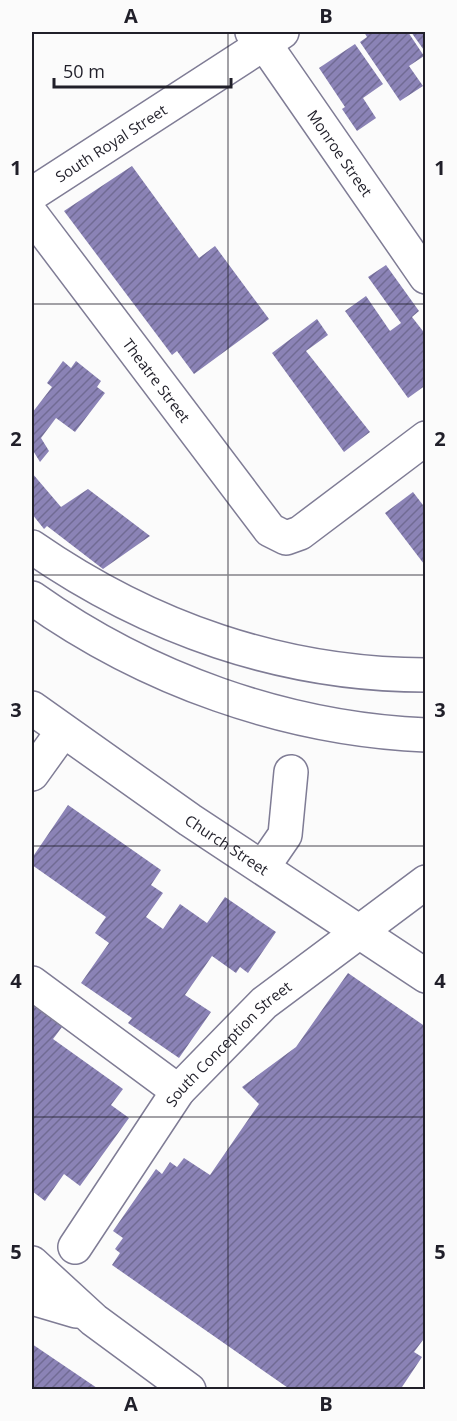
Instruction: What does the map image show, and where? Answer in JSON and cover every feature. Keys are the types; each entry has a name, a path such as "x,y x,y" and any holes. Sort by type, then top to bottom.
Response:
{"main road":[{"name":"South Royal Street","path":"32,194 266,35"},
{"name":"Monroe Street","path":"266,35 426,277"},
{"name":"Theatre Street","path":"32,215 270,530 286,538 300,533 426,438"},
{"path":"32,547 118,601 189,633 230,646 313,665 366,672 426,675"},
{"path":"32,598 121,653 201,688 243,703 324,723 426,735"},
{"name":"Church Street","path":"32,708 426,976"},
{"path":"32,774 63,730"},
{"path":"263,867 285,835 291,772"},
{"name":"South Conception Street","path":"41,1275 178,1091 264,1004 426,882"},
{"path":"32,982 178,1091"},
{"path":"41,1275 84,1313 189,1389"}],"building":[{"path":"364,32 408,32 424,56 409,66 423,86 400,101 360,42 367,37"},
{"path":"411,32 426,32 426,53"},
{"path":"355,44 383,84 363,98 376,118 357,131 342,109 345,107 319,68"},
{"path":"132,166 199,258 215,246 269,319 194,374 177,351 172,355 64,211"},
{"path":"386,265 419,311 412,317 426,335 426,385 408,398 345,311 366,296 390,331 401,323 368,277"},
{"path":"317,319 328,335 306,351 370,432 344,452 272,353"},
{"path":"63,361 71,368 76,361 101,381 97,387 105,393 75,432 56,418 41,438 49,451 40,462 32,449 32,413 52,387 47,383"},
{"path":"32,473 61,507 88,489 150,536 103,569 47,526 44,529 32,514"},
{"path":"413,492 426,509 424,564 385,513"},
{"path":"68,805 161,870 151,885 163,893 146,917 163,929 180,904 207,923 225,897 276,932 248,973 240,967 236,973 212,956 185,995 211,1012 179,1058 128,1023 132,1018 81,983 109,943 95,933 106,917 32,865 32,858"},
{"path":"348,973 426,1027 426,1327 423,1331 426,1336 414,1352 422,1357 400,1390 291,1390 112,1265 120,1253 115,1249 123,1238 113,1231 156,1169 162,1174 170,1162 177,1167 184,1158 210,1175 259,1104 242,1087 296,1047"},
{"path":"32,1005 62,1027 53,1039 123,1089 111,1105 129,1118 80,1186 64,1174 45,1201 32,1191"},
{"path":"32,1344 100,1390 32,1390"}]}
